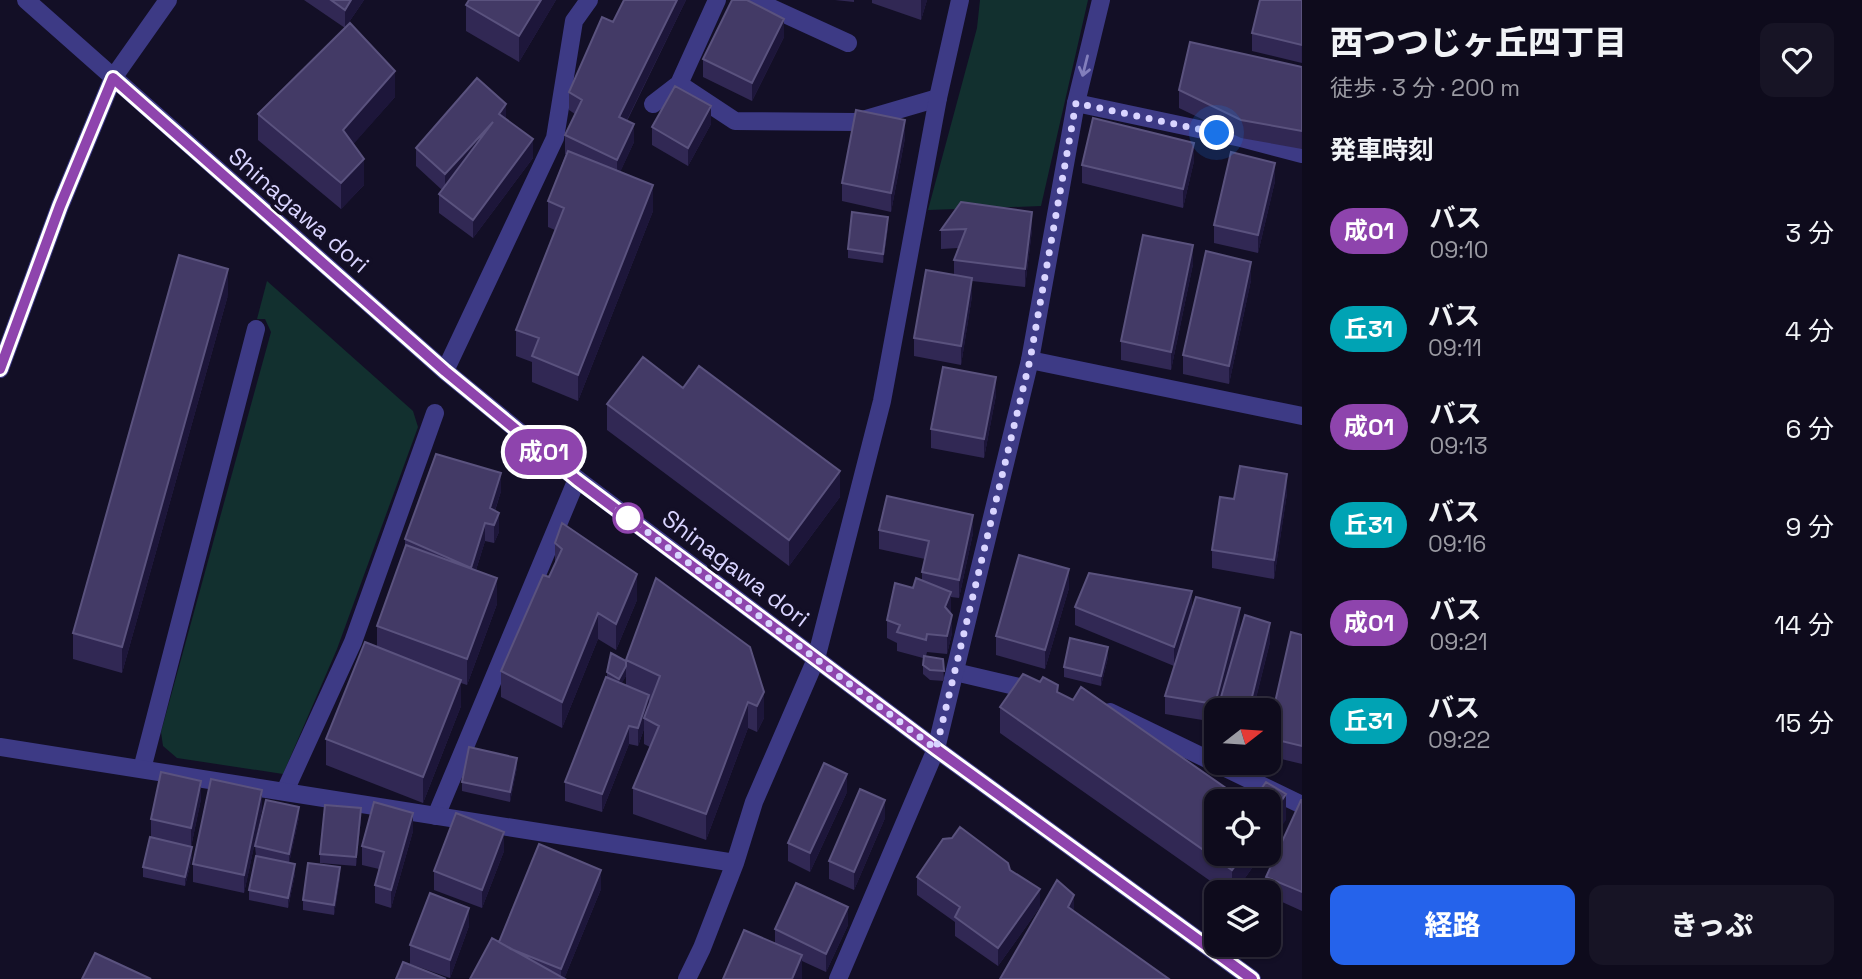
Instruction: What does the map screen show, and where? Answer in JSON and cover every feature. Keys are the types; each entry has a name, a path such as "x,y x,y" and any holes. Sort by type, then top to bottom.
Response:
{"street":[{"name":"Shinagawa dori","path":"26,0 445,371 577,480 936,749 1252,979"},
{"path":"0,369 60,206 113,78 168,0"},
{"path":"445,371 555,138 574,22 589,0"},
{"path":"653,104 679,84 717,0"},
{"path":"754,0 848,43"},
{"path":"687,979 735,863 754,802 816,659 882,401 938,98 960,0"},
{"path":"838,979 936,749 1030,360 1076,103 1101,0"},
{"path":"679,84 735,121 856,122 938,98"},
{"path":"1076,103 1241,138 1302,154"},
{"path":"142,769 256,329"},
{"path":"1030,360 1302,416"},
{"path":"285,791 353,642 435,413"},
{"path":"436,816 577,480"},
{"path":"955,672 1055,695"},
{"path":"1099,706 1302,805"},
{"path":"0,747 735,863"}],"green space":[{"path":"980,0 1088,0 1041,206 928,210 977,28"},
{"path":"267,281 413,411 418,427 337,649 283,774 177,758 163,746 161,732 271,332 265,319 257,319"}],"building":[{"path":"331,0 351,0 345,10"},
{"path":"469,0 541,0 519,36 466,5"},
{"path":"624,0 677,0 619,117 634,124 617,160 565,135 582,100 569,92 602,17 613,22"},
{"path":"732,0 747,0 784,19 752,83 703,59"},
{"path":"1260,0 1302,0 1302,45 1252,33"},
{"path":"350,23 395,71 343,130 364,159 341,183 258,114"},
{"path":"1190,42 1302,67 1302,131 1241,120 1179,90"},
{"path":"477,78 506,104 499,114 533,139 473,220 439,194 493,122 445,174 416,148"},
{"path":"675,86 711,106 688,148 652,127"},
{"path":"856,110 905,120 891,193 842,183"},
{"path":"1093,118 1194,143 1183,189 1082,165"},
{"path":"568,151 653,185 578,375 532,356 539,338 516,330 564,208 548,201"},
{"path":"1231,152 1275,163 1258,235 1214,225"},
{"path":"961,202 1032,212 1025,269 954,260 966,229 941,230"},
{"path":"852,212 888,217 883,254 848,249"},
{"path":"1143,235 1193,245 1171,352 1121,341"},
{"path":"1206,251 1251,262 1229,366 1183,355"},
{"path":"179,255 228,269 122,647 73,633"},
{"path":"926,270 972,278 961,346 914,338"},
{"path":"643,357 683,388 699,366 840,471 789,540 607,404"},
{"path":"943,367 996,377 984,439 931,429"},
{"path":"436,454 501,473 490,508 499,513 494,525 485,523 471,568 405,539"},
{"path":"1240,466 1287,474 1274,560 1212,550 1220,497 1234,499"},
{"path":"887,496 973,515 959,580 922,572 929,541 879,530"},
{"path":"562,523 637,574 616,624 598,613 562,702 501,671 543,575 549,577 562,549 555,543"},
{"path":"406,545 497,578 467,659 377,626"},
{"path":"1019,555 1069,569 1045,650 996,636"},
{"path":"1089,573 1192,591 1174,647 1075,607"},
{"path":"656,578 750,647 764,692 757,706 748,702 706,814 633,788 659,726 644,718 660,676 626,660"},
{"path":"916,578 951,592 945,607 952,615 947,636 927,634 926,640 897,632 900,625 887,620 895,583 913,588"},
{"path":"1196,597 1240,608 1217,698 1204,698 1204,702 1165,696"},
{"path":"1245,615 1270,623 1252,698 1221,697"},
{"path":"1291,632 1302,635 1302,746 1281,741 1281,698 1276,698"},
{"path":"1070,638 1108,647 1101,676 1064,667"},
{"path":"365,642 461,680 423,777 326,739"},
{"path":"611,653 626,661 619,679 607,672"},
{"path":"924,656 943,659 944,671 930,670 923,665"},
{"path":"1023,674 1040,682 1043,677 1058,685 1057,692 1073,700 1081,687 1227,789 1204,789 1204,850 1000,707"},
{"path":"606,677 649,695 638,728 629,726 602,794 565,782"},
{"path":"469,747 517,758 510,792 462,782"},
{"path":"824,763 847,774 810,853 788,843"},
{"path":"161,772 201,781 191,828 151,819"},
{"path":"211,779 262,790 244,875 193,864"},
{"path":"1266,782 1278,789 1261,789"},
{"path":"860,789 885,800 854,872 829,861"},
{"path":"266,800 299,807 289,854 255,846"},
{"path":"1302,800 1302,892 1281,883 1281,880 1266,877 1271,866 1281,866 1281,844"},
{"path":"374,802 413,813 391,890 375,885 384,852 362,846"},
{"path":"325,805 361,808 356,857 320,854"},
{"path":"456,813 504,832 482,890 434,871"},
{"path":"960,827 1008,863 1010,870 1040,889 998,948 955,917 960,907 917,877 943,839 952,838"},
{"path":"150,837 192,847 185,877 143,867"},
{"path":"539,844 601,870 561,969 499,942"},
{"path":"256,856 295,864 288,898 249,890"},
{"path":"308,863 340,867 334,905 303,900"},
{"path":"1057,880 1074,895 1068,907 1169,979 1000,979"},
{"path":"796,883 848,907 826,954 775,929"},
{"path":"430,893 469,908 450,960 410,945"},
{"path":"744,930 802,955 792,979 723,979"},
{"path":"492,938 565,979 470,979"},
{"path":"95,953 151,979 82,979"},
{"path":"403,962 446,979 396,979"}],"bus line":[{"name":"成01","path":"0,369 60,206 113,78 445,371 577,480 936,749 1252,979"}],"route":[{"path":"628,518 618,510 936,749 1030,360 1076,103 1217,133"}]}
